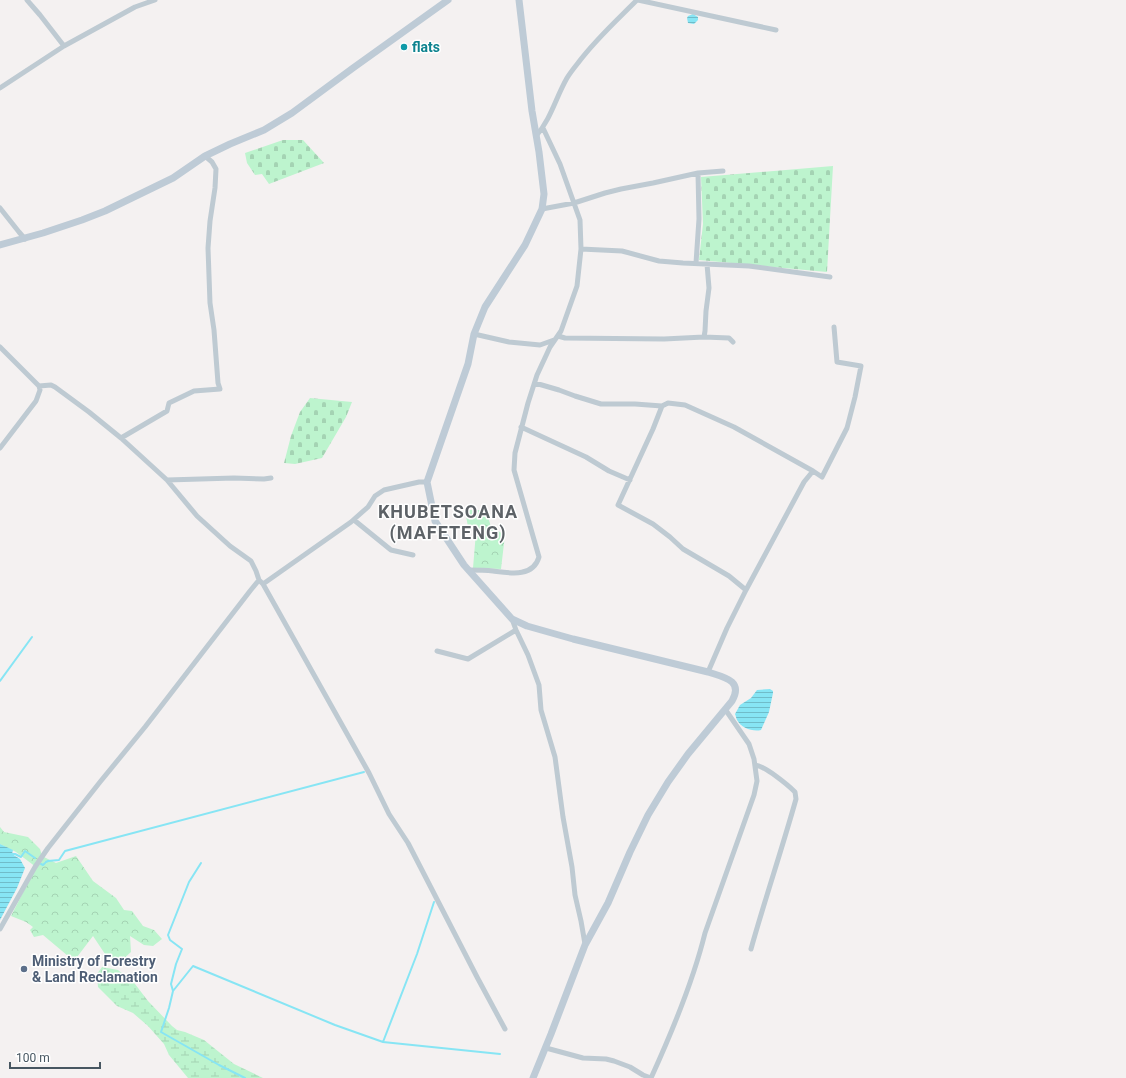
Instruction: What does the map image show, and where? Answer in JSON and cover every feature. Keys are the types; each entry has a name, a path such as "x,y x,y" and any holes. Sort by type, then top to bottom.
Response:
{"street":[{"path":"27,0 64,46"},
{"path":"0,88 64,46 135,7 155,0"},
{"path":"0,245 25,239 105,211 173,178 205,156 264,130 292,113 448,0"},
{"path":"519,0 530,96 544,194 542,209 525,246 485,307 474,334 468,364 427,482 435,521 464,565 512,619 539,685 541,710 555,757 575,895 585,945"},
{"path":"536,136 543,128 571,72 583,56 638,0 776,30"},
{"path":"468,570 523,573 532,569 538,562 539,557 514,470 515,453 528,403 540,368 550,346 561,331 577,286 581,249 580,220 560,164 543,128"},
{"path":"121,438 166,411 169,403 194,391 220,389 218,383 214,330 210,303 208,248 216,169 212,162 205,156"},
{"path":"542,209 574,203 621,189 698,173 723,171"},
{"path":"696,263 699,219 698,173"},
{"path":"0,208 25,239"},
{"path":"581,249 622,251 659,261 749,266 830,277"},
{"path":"704,337 706,331 706,311 709,288 707,264"},
{"path":"535,383 601,404 662,406 668,403 685,405 734,427 822,477 847,428 861,366 837,362 834,327"},
{"path":"474,334 509,342 540,344 556,338 664,339 704,337 729,338 732,342"},
{"path":"0,347 40,386 51,385 55,387 121,438 167,480 197,516 230,546 251,561 261,582 369,773 389,814 408,843 505,1029"},
{"path":"0,448 36,402 40,386"},
{"path":"662,406 618,505 653,524 683,549 729,576 746,590"},
{"path":"521,427 586,457 609,471 630,480"},
{"path":"708,672 727,628 746,590 804,482 813,471"},
{"path":"167,480 271,478"},
{"path":"0,929 35,867 48,848 145,726 245,596 261,582 354,520 368,507 374,496 384,490 419,482 427,482"},
{"path":"354,520 391,550 413,555"},
{"path":"512,619 527,626 573,639 728,678 736,688 736,694 688,754 668,782 648,815 608,903 585,945 533,1078"},
{"path":"437,651 468,659 516,630"},
{"path":"546,1048 583,1058 606,1059 614,1061 630,1067 651,1078 679,1014 705,933 754,795 757,781 755,765 749,744 724,709"},
{"path":"751,949 796,798 795,792 781,779 760,766 755,765"}],"green space":[{"path":"283,140 303,140 324,163 269,184 262,174 255,175 247,163 245,153"},
{"path":"833,166 827,272 699,260 703,224 701,177"},
{"path":"310,398 352,402 346,417 322,458 295,464 284,463 291,436 300,412"},
{"path":"465,510 486,510 491,527 505,535 501,569 473,568 476,532 468,527"},
{"path":"0,827 4,832 28,837 40,849 42,856 56,863 76,856 93,881 116,898 124,910 132,911 143,926 154,930 162,939 153,946 144,945 130,936 131,952 121,961 107,957 93,936 74,961 43,935 34,937 30,930 33,927 26,922 11,916 36,867 16,852 0,844"},
{"path":"102,967 118,970 135,984 148,1001 177,1030 204,1040 234,1064 263,1078 188,1078 169,1055 164,1044 148,1026 133,1013 117,1006 98,987 97,974"}],"water":[{"path":"693,14 698,17 698,20 694,24 688,23 688,16"},
{"path":"770,689 773,693 769,712 761,730 751,730 741,725 735,714 740,705 751,698 757,690"},
{"path":"0,844 13,850 12,854 20,859 25,868 17,888 0,920"}],"waterway":[{"path":"0,681 32,637"},
{"path":"46,862 59,860 65,851 364,772"},
{"path":"12,854 21,857 25,851 35,858"},
{"path":"41,864 43,865 45,863"},
{"path":"201,863 189,882 168,935 170,940 182,949 176,964 171,984 173,991 161,1032 245,1078"},
{"path":"383,1042 417,954 434,902"},
{"path":"173,991 193,966 335,1025 383,1042 500,1054"}],"place":[{"name":"flats","path":"404,47"},
{"name":"Ministry of Forestry & Land Reclamation","path":"24,969"}],"district":[{"name":"KHUBETSOANA (MAFETENG)","path":"448,521"}]}
